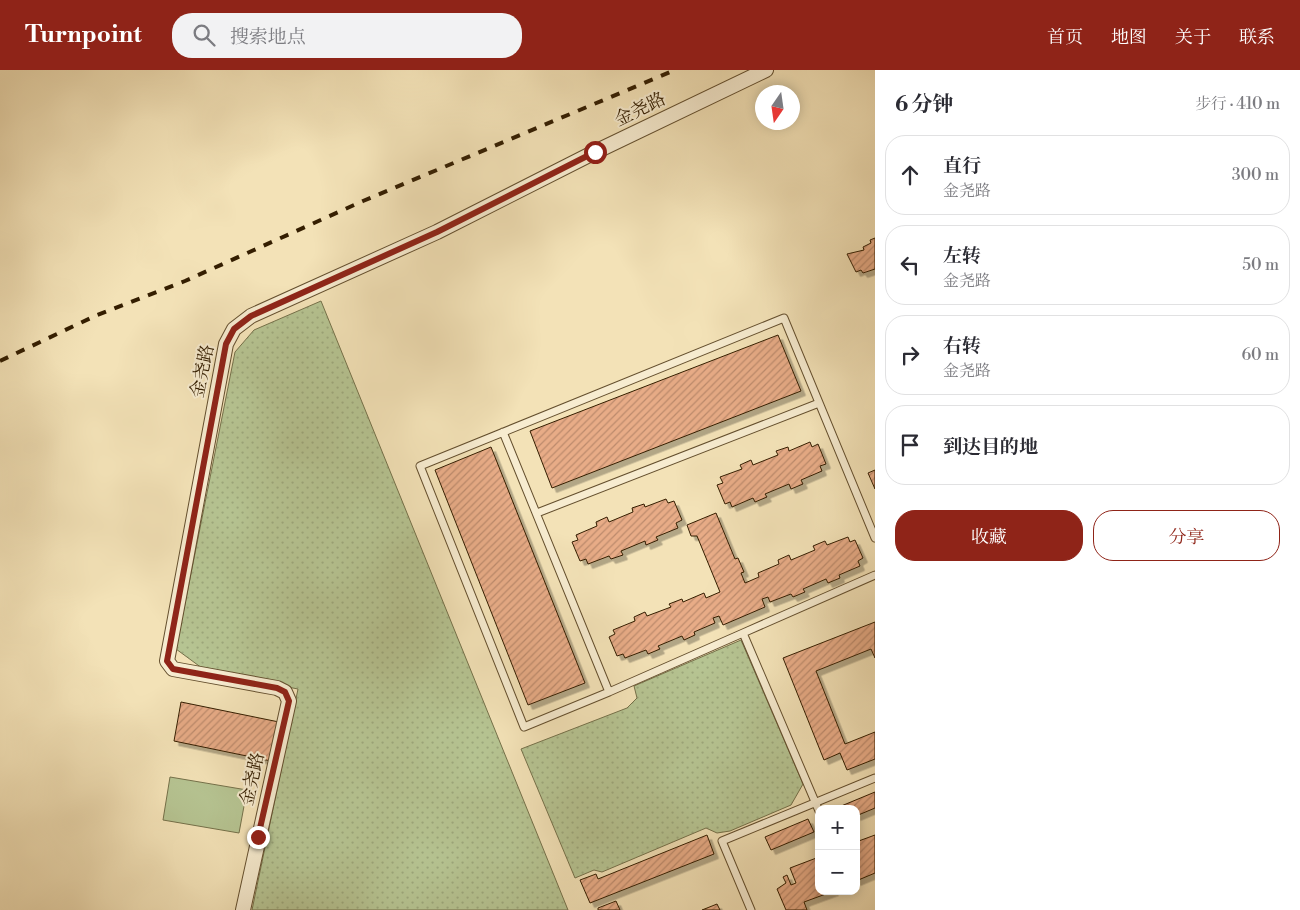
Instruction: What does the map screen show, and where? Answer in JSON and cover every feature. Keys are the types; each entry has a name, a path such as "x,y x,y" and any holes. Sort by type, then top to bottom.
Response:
{"street":[{"name":"金尧路","path":"242,910 289,701 285,692 277,688 173,669 167,661 226,344 234,329 251,316 437,232 595,152 766,70"}],"lane":[{"path":"875,538 784,318 420,466 524,727 875,576"},
{"path":"537,513 819,403"},
{"path":"504,432 609,692"},
{"path":"743,634 815,803"},
{"path":"751,910 722,841 875,778"}],"green space":[{"path":"321,301 568,910 252,910 298,689 206,671 176,649 235,352 254,330"},
{"path":"741,640 803,784 791,805 730,831 717,833 706,828 602,872 594,870 575,878 521,749 627,708 637,698 634,686"},
{"path":"170,777 247,790 239,833 163,820"}],"building":[{"path":"875,238 875,269 863,273 861,270 856,272 847,254 864,250 863,247 871,243 870,240"},
{"path":"778,335 801,391 552,488 530,431"},
{"path":"810,442 812,447 818,444 826,464 820,466 822,471 801,480 803,484 791,489 789,484 765,494 767,497 755,502 753,498 732,507 730,502 725,504 717,485 723,483 720,477 742,469 740,465 751,460 753,465 778,455 776,451 788,447 789,451"},
{"path":"491,447 585,683 528,705 435,470"},
{"path":"875,470 875,489 868,473"},
{"path":"666,499 668,503 674,501 682,520 676,523 678,528 656,537 658,540 646,545 645,541 621,551 623,555 611,559 609,556 588,564 586,559 580,561 572,542 578,540 576,535 597,526 596,522 607,517 609,522 633,512 632,508 644,504 645,507"},
{"path":"716,513 735,559 738,558 744,572 741,573 745,583 759,577 758,573 779,564 778,560 789,555 791,560 815,550 813,546 825,541 827,545 848,537 850,542 855,540 863,558 858,561 860,566 839,575 840,578 828,583 826,579 803,589 805,592 793,597 791,594 770,602 768,597 762,599 765,607 723,625 719,616 713,618 715,623 694,632 695,635 684,640 682,636 658,646 660,649 648,654 646,650 625,658 623,654 617,656 609,637 615,634 613,630 635,621 634,617 645,612 647,616 671,607 669,604 682,599 683,602 704,593 706,598 720,592 697,536 691,536 687,525"},
{"path":"875,622 875,658 871,649 816,671 845,744 875,732 875,759 847,770 840,753 824,760 783,658"},
{"path":"181,702 279,722 271,761 174,741"},
{"path":"875,792 875,808 860,814 860,805 844,805"},
{"path":"808,819 814,832 771,850 765,837"},
{"path":"707,835 714,854 590,903 580,880 596,874 598,879"},
{"path":"875,835 875,873 860,879 860,850 860,841"},
{"path":"815,859 815,895 823,895 804,902 807,910 786,910 777,889 786,883 783,877 787,875 791,885 796,883 790,868"},
{"path":"616,901 620,910 598,910 598,908"},
{"path":"717,904 720,910 702,910"}],"railway":[{"path":"0,361 97,315 185,281 363,201 675,70"}],"route":[{"path":"258,837 289,701 285,692 277,688 173,669 167,661 226,344 234,329 251,316 437,232 595,152"}]}
